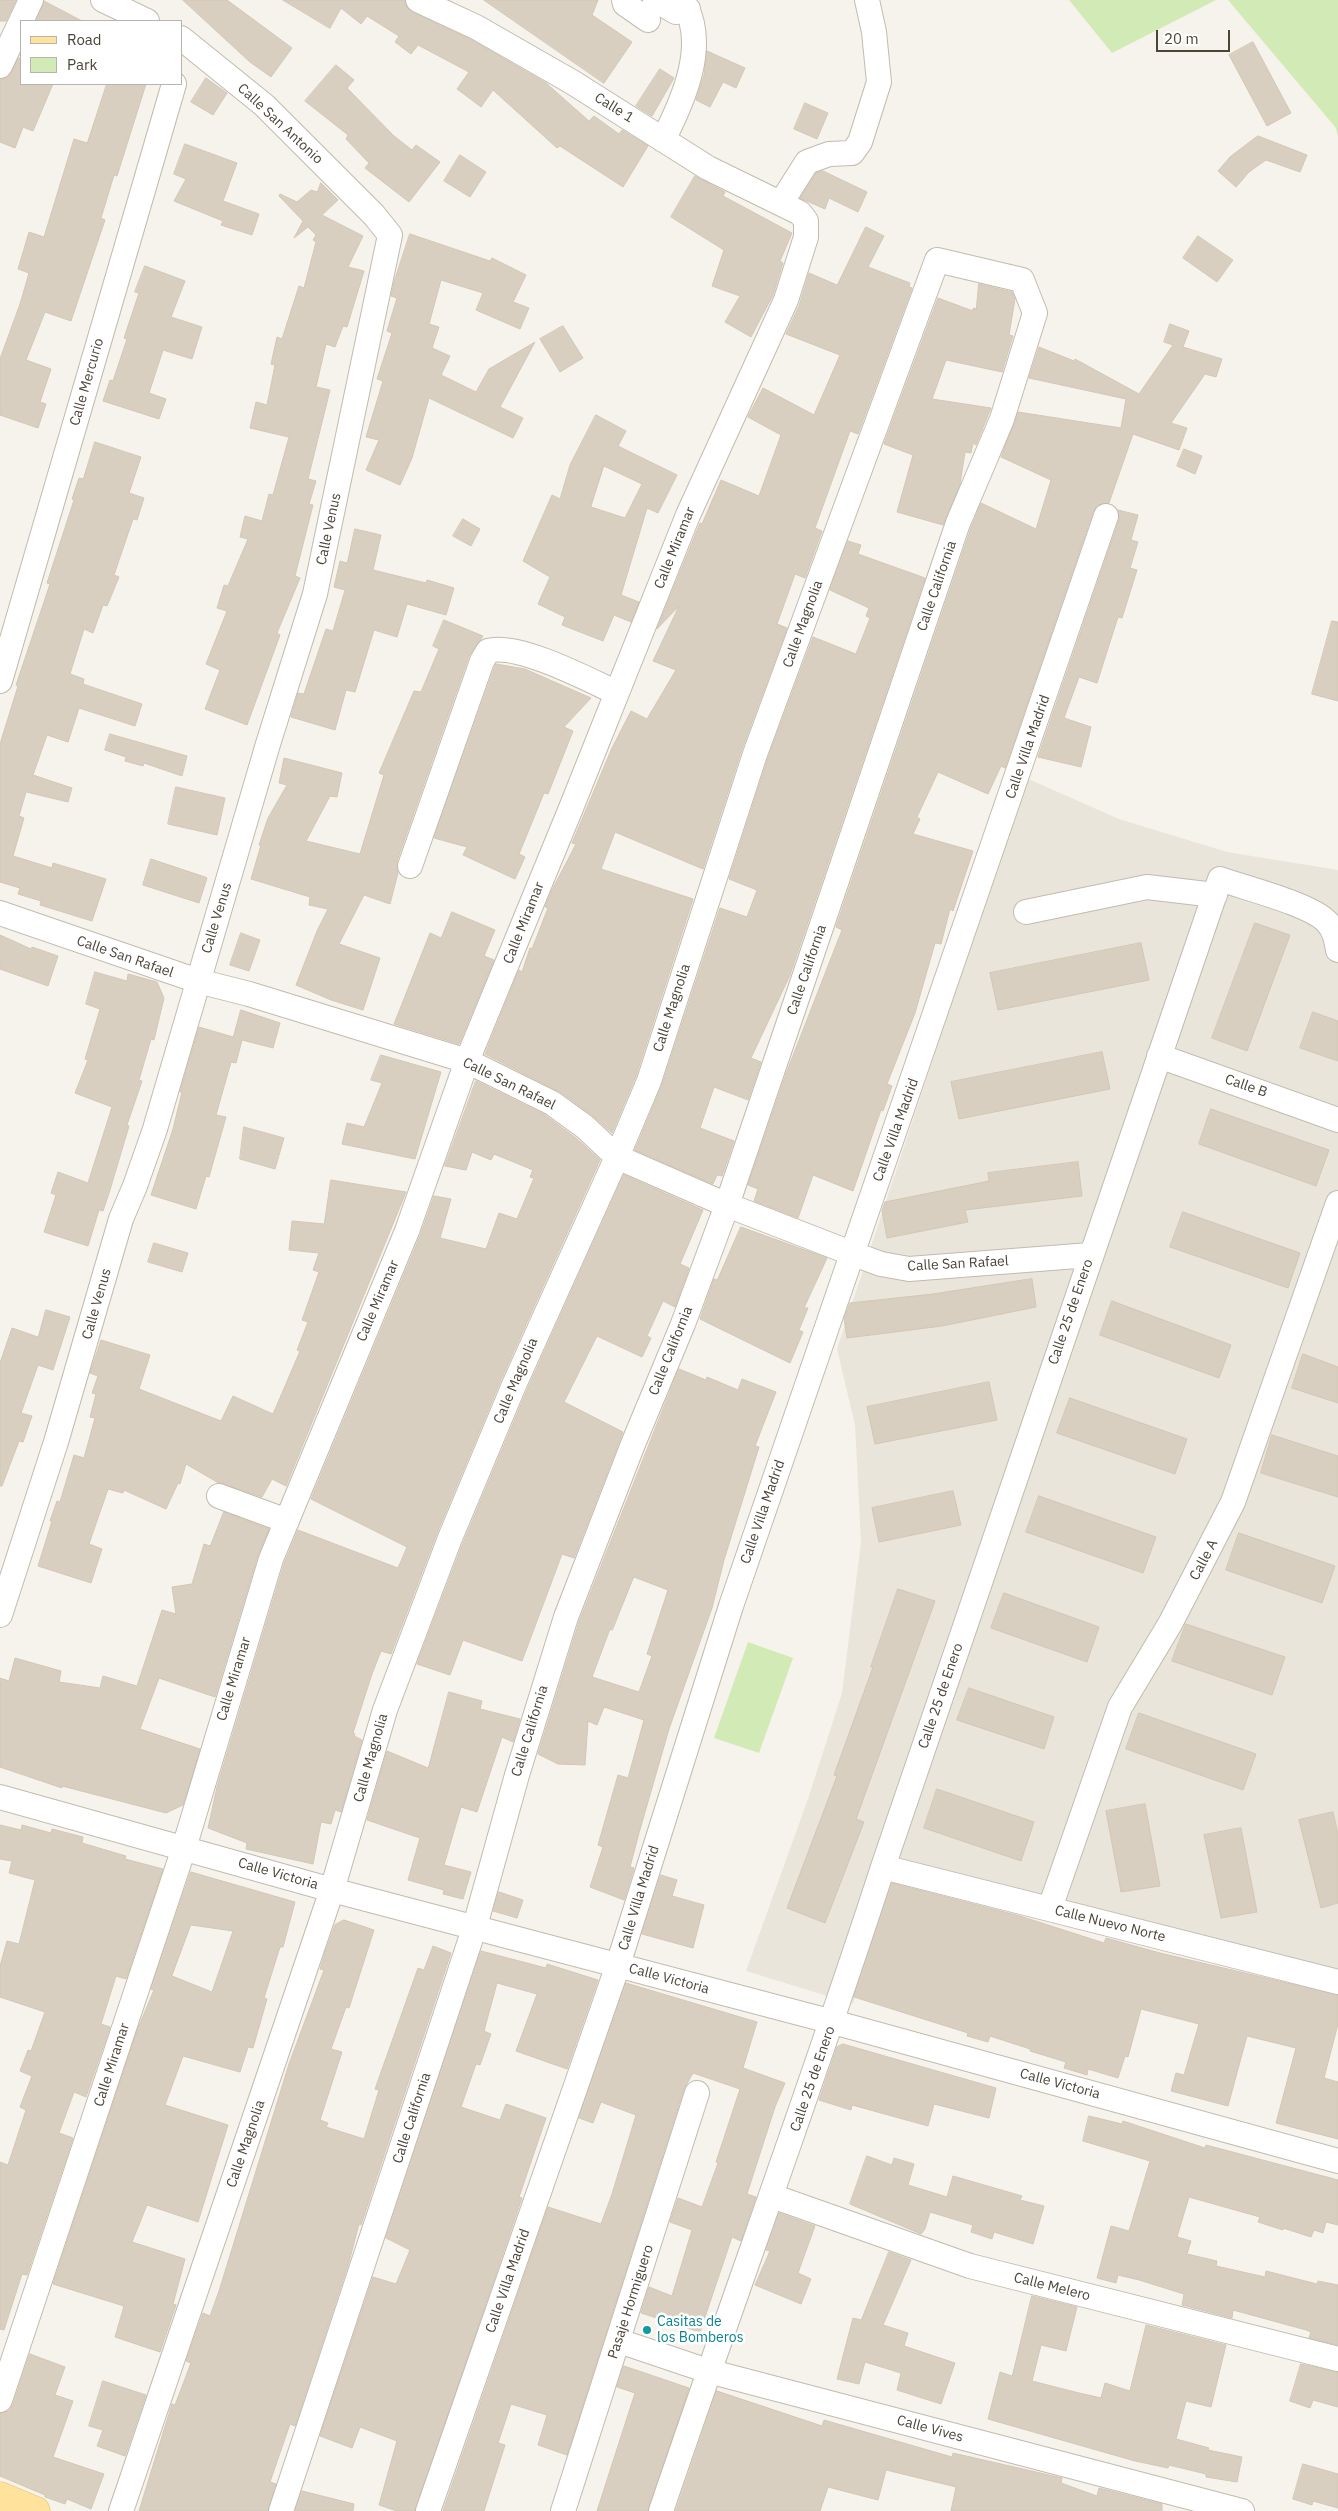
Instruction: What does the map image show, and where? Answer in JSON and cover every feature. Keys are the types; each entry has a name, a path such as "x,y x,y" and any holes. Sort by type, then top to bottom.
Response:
{"main road":[{"path":"0,2496 36,2511"}],"street":[{"path":"22,20 31,0"},
{"path":"105,0 145,20"},
{"name":"Calle 1","path":"418,0 492,36 572,82 708,168 800,213 806,221"},
{"path":"624,0 625,4 651,10 676,12 687,3 693,35 692,71 677,112 663,140"},
{"path":"781,203 807,162 829,154 852,153 860,142 879,82 874,32 867,0"},
{"path":"0,66 20,23"},
{"name":"Calle San Antonio","path":"183,45 264,105 374,215"},
{"name":"Calle Mercurio","path":"0,681 174,85"},
{"name":"Calle Venus","path":"0,1615 56,1442 121,1219 135,1186 154,1130 315,594 390,235 374,215"},
{"name":"Calle Miramar","path":"0,2400 184,1848 265,1578 407,1232 467,1061 688,515 786,300 806,237 806,221"},
{"name":"Calle Magnolia","path":"121,2511 332,1890 384,1710 450,1538 514,1385 617,1157 649,1081 755,754 937,260"},
{"name":"Calle California","path":"281,2511 475,1926 517,1775 566,1617 727,1205 958,524 1002,419 1035,313 1022,280 937,260"},
{"name":"Calle Villa Madrid","path":"428,2511 618,1965 731,1606 852,1253 909,1094 1106,516"},
{"path":"410,866 482,661 488,651 501,649 519,653 617,693"},
{"path":"1026,912 1147,887 1217,887 1312,911 1326,921 1336,934 1338,950"},
{"name":"Calle 25 de Enero","path":"661,2511 708,2371 833,2022 882,1867 1217,887"},
{"name":"Calle San Rafael","path":"0,913 198,982 274,1002 467,1061 552,1103 584,1127 617,1157 727,1205 881,1264 909,1269 1090,1255"},
{"name":"Calle B","path":"1159,1056 1335,1118"},
{"name":"Calle A","path":"1050,1908 1120,1707 1170,1624 1233,1502 1338,1203"},
{"path":"218,1496 287,1521"},
{"name":"Calle Victoria","path":"0,1797 332,1890 475,1926 833,2022 1338,2161"},
{"name":"Calle Nuevo Norte","path":"882,1867 1338,1982"},
{"name":"Pasaje Hormiguero","path":"563,2511 697,2093"},
{"name":"Calle Melero","path":"772,2196 970,2266 1338,2359"},
{"name":"Calle Vives","path":"619,2341 708,2371 1242,2511"}],"shaded area":[{"path":"1026,778 1119,819 1227,852 1338,870 1338,1986 887,1875 853,2004 746,1971 808,1799 842,1693 861,1542 855,1425 837,1349"}],"green space":[{"path":"1069,0 1216,0 1112,53"},
{"path":"1228,0 1338,0 1338,137 1336,128"},
{"path":"748,1642 793,1658 759,1753 714,1738"}],"building":[{"path":"0,0 16,0 6,21 0,21"},
{"path":"183,0 227,0 292,48 271,77 250,62"},
{"path":"283,0 404,0 412,12 470,39 546,83 589,121 594,116 619,134 622,130 648,146 623,187 560,146 557,148 493,90 481,107 457,89 469,72 418,45 411,54 395,42 399,36 367,16 361,24 341,8 330,28"},
{"path":"484,0 598,0 592,15 632,42 604,83"},
{"path":"44,1 80,20 36,20"},
{"path":"1253,42 1291,113 1267,126 1229,55"},
{"path":"707,51 745,68 736,88 723,82 710,107 696,100 704,75"},
{"path":"19,58 20,85 53,85 33,131 23,127 15,148 0,142 0,80 8,77"},
{"path":"336,65 354,80 347,88 394,136 412,150 416,145 440,162 409,202 365,168 369,163 346,139 348,135 305,101"},
{"path":"660,69 674,78 652,116 636,106"},
{"path":"206,78 227,93 213,115 191,102"},
{"path":"107,85 146,85 117,176 114,175 101,218 105,220 71,321 45,312 26,360 51,369 40,402 46,404 38,428 0,415 0,359 29,273 18,269 29,232 44,237 74,139 87,143"},
{"path":"805,103 828,113 817,139 794,129"},
{"path":"1258,136 1307,155 1300,172 1266,160 1249,172 1236,187 1218,171 1230,157"},
{"path":"185,144 237,163 223,201 259,214 252,235 221,225 223,221 174,201 186,179 174,174"},
{"path":"460,155 486,172 470,197 444,181"},
{"path":"823,171 867,192 858,212 829,198 825,209 800,198 816,173"},
{"path":"695,176 725,192 723,196 792,233 780,261 783,263 773,295 751,337 725,322 740,296 712,286 724,250 671,217"},
{"path":"321,183 338,200 322,215 363,236 348,267 364,271 347,327 343,326 335,347 326,344 316,387 330,390 308,479 316,481 309,504 313,505 295,576 300,578 277,633 280,635 247,725 205,709 220,670 206,664 227,611 217,608 224,585 228,586 248,539 240,537 245,516 262,521 269,494 273,495 289,437 250,428 256,402 267,405 275,365 271,364 277,337 282,339 299,286 304,288 316,242 313,240 316,235 308,227 294,238 303,221 279,196 280,194 297,202 311,190 317,192"},
{"path":"866,227 884,236 868,267 910,283 909,287 912,288 858,434 850,431 815,528 822,531 805,578 795,574 777,624 787,628 742,749 703,869 615,832 601,869 693,899 636,1076 612,1133 593,1116 560,1092 485,1054 519,970 522,972 530,948 532,949 548,908 545,907 552,890 576,844 572,843 612,748 631,711 647,719 676,670 653,661 679,606 657,629 700,523 702,524 721,480 759,496 781,435 748,417 752,409 763,388 814,415 840,355 786,334 799,306 809,273 837,285"},
{"path":"410,234 490,261 492,258 526,275 513,302 529,308 520,329 476,310 483,293 441,280 429,324 439,327 432,348 450,356 441,375 476,392 489,369 535,342 500,407 523,418 513,438 429,398 412,458 400,485 366,470 379,440 366,437 383,381 377,379 392,333 387,331 397,298 391,296 394,282"},
{"path":"1198,236 1233,260 1217,282 1183,258"},
{"path":"145,266 185,281 171,317 202,327 192,359 163,350 149,393 166,399 159,419 103,401 110,380 113,381 127,339 124,338 139,293 135,292"},
{"path":"979,284 1012,292 1015,299 1009,335 1013,336 1002,372 946,360 932,399 991,408 976,445 973,443 971,453 965,452 960,484 943,525 897,512 913,455 884,444 938,298 973,311 973,308 976,309"},
{"path":"1170,324 1189,331 1183,347 1222,359 1216,377 1205,374 1171,423 1187,428 1179,450 1133,434 1109,503 1097,505 1093,512 1005,768 1001,766 988,794 938,772 917,817 920,819 913,834 973,851 953,911 950,909 941,944 935,943 915,1013 887,1084 892,1086 883,1111 881,1110 853,1191 813,1175 798,1218 754,1201 758,1189 748,1185 787,1071 842,930 836,927 981,503 1036,529 1051,480 1001,457 1018,412 1121,428 1126,399 1029,378 1039,347 1074,361 1075,359 1139,394 1173,345 1164,342"},
{"path":"563,326 583,358 560,372 540,339"},
{"path":"596,415 626,431 618,446 677,475 658,513 647,508 621,595 639,602 631,622 614,615 603,641 562,625 565,617 538,604 550,577 523,561 552,495 560,499 570,465","holes":["604,466 642,484 625,518 591,507"]},
{"path":"95,442 141,457 129,493 144,498 137,520 133,519 114,575 119,577 107,606 103,605 93,633 84,629 70,674 84,679 83,684 142,704 135,726 79,708 68,742 47,735 33,775 72,788 68,802 26,792 19,816 24,818 13,856 52,868 53,863 106,879 92,921 40,905 41,901 18,894 20,888 0,882 0,744 18,686 16,685 50,584 47,583 74,500 72,499 79,478 83,479"},
{"path":"1184,449 1202,456 1195,474 1177,466"},
{"path":"1118,510 1138,515 1131,540 1138,542 1130,568 1137,570 1122,618 1118,617 1097,683 1079,677 1064,718 1091,727 1081,767 1038,757 1119,520"},
{"path":"463,519 480,529 471,546 453,536"},
{"path":"355,529 381,535 373,570 426,583 427,580 454,588 446,615 407,604 397,637 374,630 355,692 346,690 335,730 291,717 298,693 304,694 326,629 333,631 345,590 334,587 340,561 347,563"},
{"path":"848,541 861,545 858,554 925,578 790,975 751,1058 761,1062 748,1100 714,1087 700,1128 734,1141 722,1176 717,1175 713,1184 635,1150 662,1085 720,908 747,917 757,890 729,879 768,758 813,637 856,654 870,618 866,616 869,608 830,590"},
{"path":"444,620 483,636 469,656 397,861 398,873 390,904 364,895 339,944 380,958 363,1010 331,1000 296,985 317,931 328,909 309,905 310,897 251,879 268,818 287,785 279,783 284,758 342,773 337,797 330,796 306,841 360,854 384,775 379,773 414,691 421,692 439,649 433,646"},
{"path":"1332,621 1338,622 1338,701 1312,694"},
{"path":"496,664 525,669 591,698 564,727 573,731 548,794 544,793 519,854 525,857 515,879 463,855 467,847 434,838"},
{"path":"110,734 187,756 182,776 144,763 143,766 125,761 126,757 105,750"},
{"path":"176,787 225,798 217,835 168,824"},
{"path":"151,859 207,878 199,903 143,885"},
{"path":"452,912 495,930 484,956 494,960 459,1044 394,1024 430,933 441,938"},
{"path":"1255,923 1290,935 1247,1051 1212,1038"},
{"path":"241,933 260,940 249,971 230,965"},
{"path":"0,935 31,949 32,947 58,956 48,986 0,969"},
{"path":"1141,943 1149,980 998,1010 990,973"},
{"path":"95,972 127,981 128,974 157,982 164,998 154,1040 151,1039 139,1080 142,1081 127,1125 129,1126 110,1190 103,1211 99,1210 88,1246 44,1232 56,1195 51,1193 58,1172 88,1183 112,1107 75,1093 88,1060 85,1059 100,1009 86,1004"},
{"path":"241,1010 280,1023 273,1048 242,1040 236,1063 231,1062 216,1115 226,1117 209,1177 206,1176 196,1209 151,1195 173,1129 182,1092 180,1092 199,1027 233,1037"},
{"path":"1313,1012 1338,1021 1338,1061 1300,1048"},
{"path":"1102,1052 1110,1089 959,1119 951,1082"},
{"path":"381,1055 441,1072 415,1159 342,1144 347,1123 364,1127 382,1083 371,1080"},
{"path":"476,1081 545,1115 576,1138 600,1160 501,1380 437,1533 391,1654 381,1651 353,1733 355,1734 354,1736 362,1740 341,1812 335,1810 331,1824 321,1822 313,1864 246,1849 247,1843 208,1828 217,1787 284,1564 298,1530 398,1568 407,1547 311,1499 420,1236 434,1196 451,1199 440,1238 486,1249 499,1213 517,1219 534,1178 530,1177 533,1170 494,1154 491,1160 472,1152 466,1170 445,1166"},
{"path":"1211,1109 1329,1150 1316,1186 1199,1144"},
{"path":"244,1127 284,1138 275,1169 240,1159"},
{"path":"1078,1162 1082,1196 965,1210 968,1222 887,1238 882,1211 885,1202 989,1181 988,1173"},
{"path":"624,1175 703,1210 680,1264 689,1268 675,1307 663,1301 647,1336 651,1338 642,1357 597,1336 564,1402 623,1432 574,1558 562,1554 522,1661 463,1640 450,1675 417,1664 463,1543 527,1390"},
{"path":"331,1180 406,1192 286,1486 272,1479 262,1497 217,1482 186,1464 180,1484 178,1483 166,1509 124,1490 123,1493 108,1489 89,1544 102,1549 91,1583 38,1566 52,1521 50,1521 57,1501 60,1502 74,1455 84,1458 95,1418 90,1417 96,1394 92,1393 98,1376 90,1373 101,1340 150,1355 139,1389 221,1421 233,1396 273,1414 300,1351 297,1350 308,1322 302,1320 319,1272 313,1270 319,1253 289,1250 292,1221 324,1224"},
{"path":"1183,1212 1300,1253 1288,1288 1170,1247"},
{"path":"741,1227 827,1258 804,1308 808,1308 799,1330 803,1332 790,1363 700,1319 714,1279 717,1280"},
{"path":"154,1243 188,1253 182,1272 148,1262"},
{"path":"1032,1279 1036,1307 942,1326 847,1338 844,1318 850,1303 933,1294"},
{"path":"1112,1301 1231,1345 1219,1378 1100,1335"},
{"path":"46,1310 70,1317 53,1370 38,1365 21,1413 32,1416 23,1442 19,1441 2,1486 0,1486 0,1363 12,1328 38,1337"},
{"path":"1303,1354 1338,1367 1338,1403 1292,1388"},
{"path":"679,1369 706,1380 707,1377 738,1390 742,1379 776,1392 755,1446 759,1447 724,1560 712,1608 669,1729 630,1867 634,1868 624,1900 590,1887 603,1847 598,1845 618,1775 628,1778 644,1720 604,1707 597,1725 588,1721 585,1765 558,1764 538,1754 579,1622","holes":["634,1577 668,1590 647,1654 652,1656 639,1692 592,1677 610,1629 612,1630"]},
{"path":"989,1382 997,1420 875,1444 867,1407"},
{"path":"1070,1398 1187,1439 1175,1474 1057,1433"},
{"path":"1272,1435 1338,1456 1338,1497 1261,1473"},
{"path":"953,1491 961,1525 879,1542 872,1508"},
{"path":"1039,1496 1156,1537 1143,1573 1026,1532"},
{"path":"224,1512 269,1529 258,1555 215,1697 159,1678 140,1729 200,1749 183,1805 166,1813 62,1786 62,1788 0,1767 0,1678 9,1681 15,1658 61,1671 59,1682 100,1688 103,1676 137,1686 162,1610 176,1614 172,1587 192,1584 204,1544 210,1546"},
{"path":"1239,1533 1335,1566 1322,1603 1226,1570"},
{"path":"898,1589 935,1601 856,1819 864,1822 825,1923 787,1908 837,1776 834,1775 873,1667 871,1667"},
{"path":"1004,1593 1099,1627 1087,1662 991,1628"},
{"path":"1186,1624 1285,1657 1272,1695 1172,1661"},
{"path":"969,1688 1054,1717 1044,1749 957,1720"},
{"path":"449,1692 482,1701 480,1709 520,1719 513,1742 502,1737 477,1812 461,1807 444,1865 471,1872 463,1899 443,1894 444,1890 408,1880 420,1838 367,1820 387,1751 428,1768"},
{"path":"1139,1713 1256,1754 1243,1790 1126,1749"},
{"path":"937,1789 1034,1822 1021,1861 924,1828"},
{"path":"1145,1804 1160,1886 1121,1892 1106,1811"},
{"path":"1333,1812 1338,1834 1338,1903 1321,1908 1299,1820"},
{"path":"0,1825 21,1830 22,1825 51,1833 52,1829 83,1837 82,1843 126,1856 125,1859 163,1869 126,1979 116,1976 101,2024 110,2027 86,2097 74,2092 59,2133 73,2138 27,2275 22,2274 4,2330 0,2329 0,2162 8,2165 26,2110 20,2107 32,2076 20,2071 28,2050 31,2051 45,2012 0,1997 0,1966 7,1941 19,1944 35,1880 9,1873 12,1861 0,1859"},
{"path":"1241,1828 1257,1912 1221,1918 1204,1835"},
{"path":"191,1872 295,1902 283,1947 280,1947 264,1998 267,1999 253,2048 248,2047 240,2072 183,2056 165,2105 228,2125 198,2222 147,2205 132,2242 185,2259 173,2304 176,2305 160,2352 115,2337 124,2306 53,2284 138,2028 154,1990 151,1989","holes":["191,1925 233,1931 212,1992 172,1976"]},
{"path":"661,1875 677,1880 672,1896 704,1905 693,1948 642,1934"},
{"path":"892,1883 1020,1916 1104,1943 1106,1938 1160,1953 1338,1995 1338,2024 1324,2078 1338,2082 1338,2139 1276,2123 1296,2048 1247,2036 1228,2106 1171,2091 1176,2073 1184,2075 1199,2024 1141,2009 1128,2057 1125,2056 1118,2078 1088,2069 1087,2075 1064,2068 1066,2062 1030,2051 1030,2049 990,2036 988,2042 967,2036 968,2033 854,1997"},
{"path":"499,1892 523,1900 517,1918 493,1911"},
{"path":"344,1920 374,1930 349,2008 346,2007 331,2049 342,2052 320,2120 328,2123 326,2127 364,2139 379,2090 375,2089 418,1968 424,1970 433,1946 451,1953 361,2225 359,2224 349,2262 295,2426 290,2424 270,2482 276,2484 268,2511 139,2511 172,2404 175,2405 191,2363 186,2361 203,2313 210,2316 219,2291 289,2064 324,1970 320,1969 326,1950 335,1925"},
{"path":"481,1951 546,1968 547,1964 598,1980 567,2069 516,2051 537,1994 497,1983 484,2031 491,2034 480,2065 476,2064 461,2107 500,2120 506,2104 546,2118 519,2197 522,2198 415,2511 397,2511 379,2505 397,2441 360,2427 352,2448 320,2436 373,2277 396,2284 410,2250 386,2238"},
{"path":"626,1983 757,2022 743,2068 785,2083 775,2107 747,2194 756,2197 741,2241 732,2237 700,2332 641,2313 649,2287 672,2296 692,2230 670,2222 678,2198 702,2207 718,2163 716,2162 740,2089 693,2073 684,2089 567,2455 538,2445 547,2415 511,2404 498,2443 505,2445 484,2511 443,2511 548,2207 601,2224 612,2194 636,2115 601,2102 593,2123 579,2118"},
{"path":"843,2044 996,2088 989,2118 934,2104 928,2126 852,2105 851,2110 819,2100 837,2047"},
{"path":"1089,2116 1122,2124 1123,2121 1205,2148 1206,2145 1338,2180 1338,2225 1326,2222 1323,2233 1314,2230 1311,2237 1283,2228 1283,2230 1258,2222 1260,2217 1189,2197 1177,2237 1191,2241 1187,2254 1217,2261 1216,2266 1265,2277 1266,2271 1317,2284 1318,2281 1338,2285 1338,2345 1309,2338 1311,2332 1306,2330 1233,2310 1232,2318 1182,2305 1184,2294 1139,2280 1118,2275 1116,2283 1097,2278 1111,2226 1129,2231 1150,2161 1083,2141"},
{"path":"867,2156 892,2165 894,2158 914,2164 908,2185 947,2197 953,2176 1022,2196 1020,2200 1044,2206 1033,2244 994,2232 992,2239 971,2232 973,2225 930,2212 925,2229 921,2234 850,2204"},
{"path":"779,2213 815,2226 798,2273 811,2279 801,2304 755,2285 770,2251 766,2250"},
{"path":"889,2252 911,2260 883,2325 908,2333 904,2346 955,2363 941,2404 897,2390 901,2373 865,2362 859,2384 837,2379 853,2318 861,2320"},
{"path":"1032,2296 1077,2307 1066,2351 1041,2345 1032,2381 1075,2392 1101,2398 1105,2383 1130,2391 1146,2325 1226,2345 1211,2407 1186,2401 1176,2439 1209,2448 1208,2450 1242,2457 1237,2482 1206,2477 1206,2474 1169,2465 1168,2468 1135,2461 988,2419 1000,2372 1012,2376"},
{"path":"30,2354 65,2367 55,2395 73,2401 53,2457 104,2474 91,2509 67,2499 65,2504 45,2497 45,2495 0,2476 0,2413 9,2411 13,2404"},
{"path":"1301,2364 1338,2372 1338,2407 1313,2400 1310,2408 1290,2401"},
{"path":"624,2366 689,2388 648,2511 597,2511 635,2393 617,2387"},
{"path":"103,2381 146,2395 125,2456 97,2446 103,2430 89,2426"},
{"path":"717,2391 822,2426 824,2420 952,2457 953,2453 1062,2478 1061,2483 1097,2496 1099,2488 1162,2504 1162,2511 951,2511 956,2487 886,2470 878,2500 828,2487 820,2511 676,2511"},
{"path":"1303,2464 1338,2474 1338,2508 1313,2501 1312,2505 1293,2499"},
{"path":"302,2491 354,2504 353,2511 295,2511"}],"place":[{"name":"Casitas de los Bomberos","path":"647,2330"}]}
